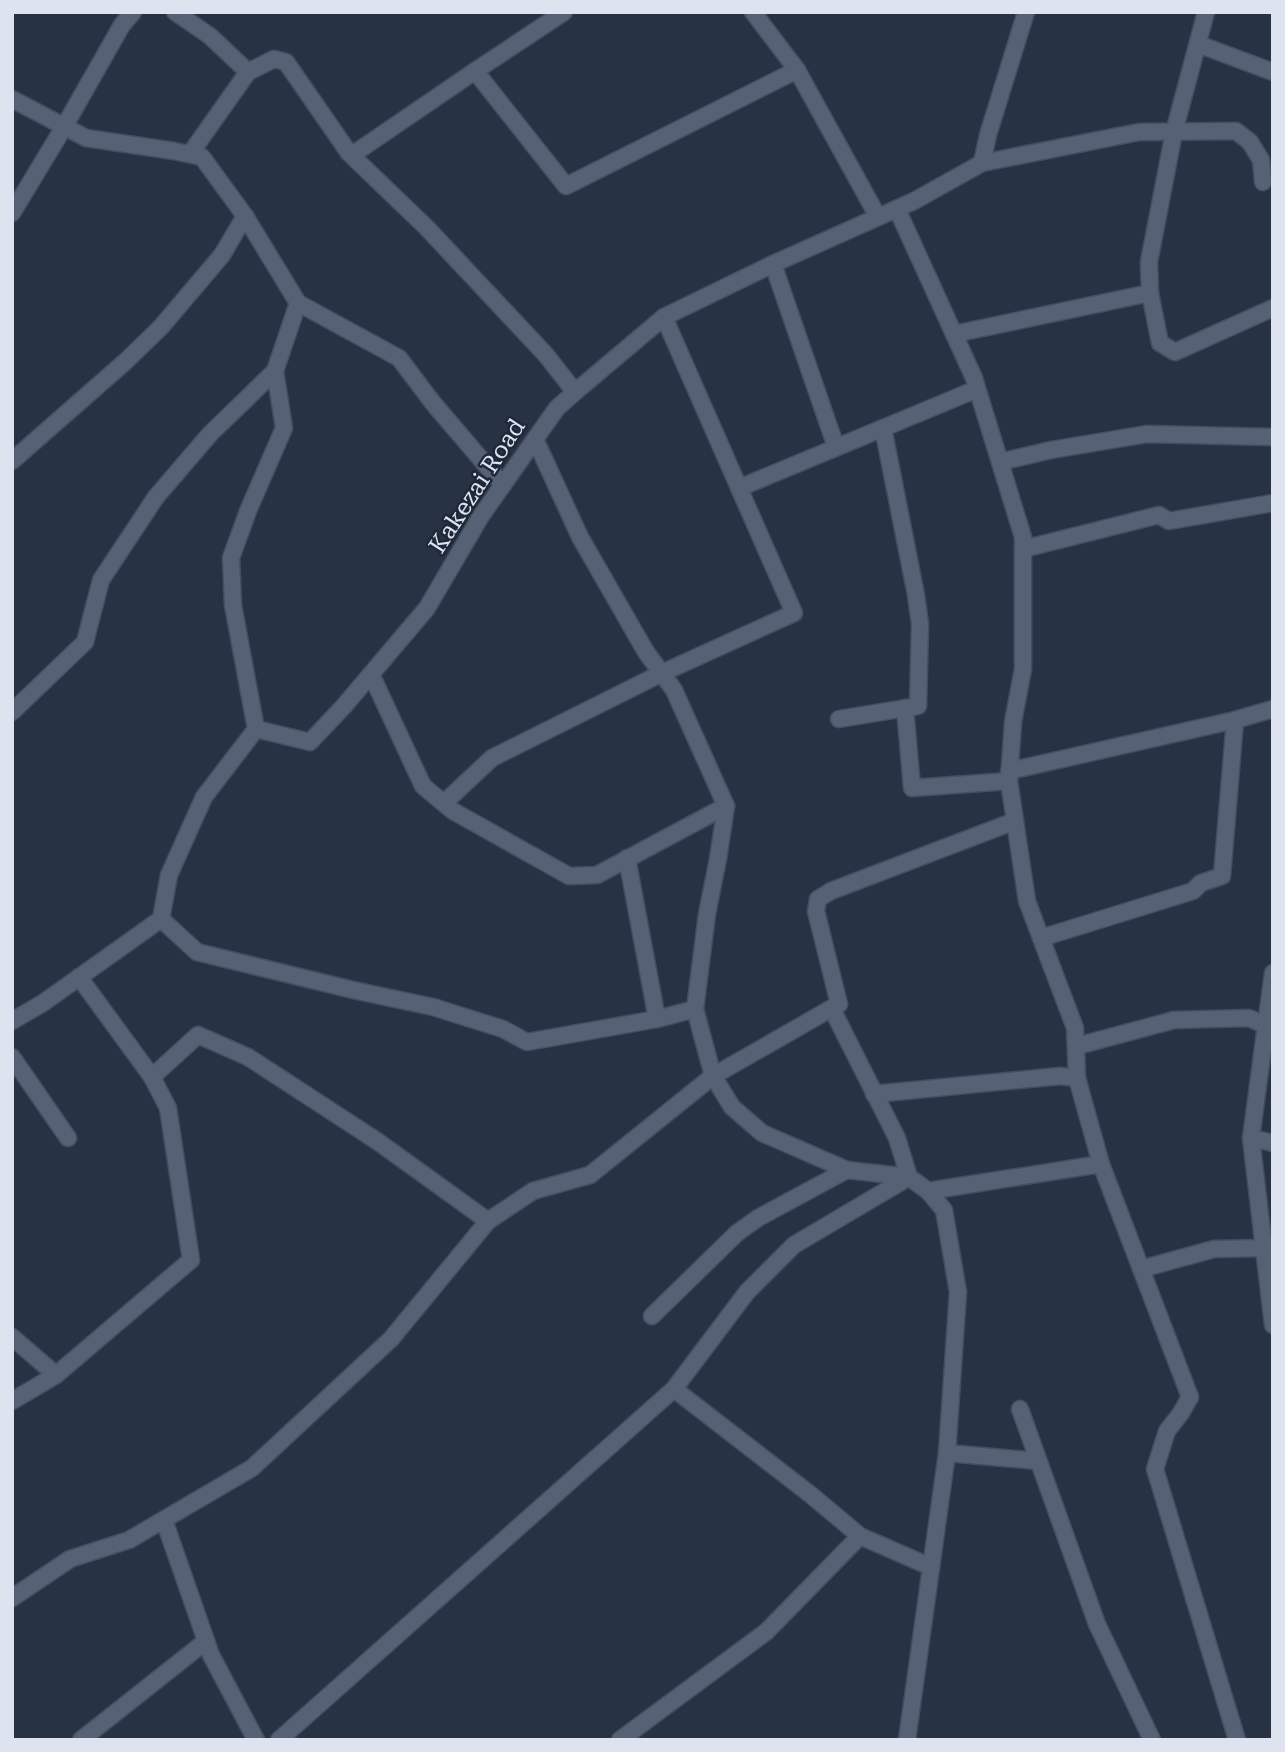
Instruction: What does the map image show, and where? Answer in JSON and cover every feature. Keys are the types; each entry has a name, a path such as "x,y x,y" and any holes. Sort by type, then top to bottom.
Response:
{"street":[{"path":"12,213 122,26 133,12"},
{"path":"175,12 209,36 248,72"},
{"path":"352,155 475,71 545,18 564,12"},
{"path":"753,12 797,70 878,217"},
{"path":"982,163 1026,12"},
{"path":"1206,12 1174,132 1149,262 1150,293 1160,344 1175,352 1273,309"},
{"path":"1198,44 1273,72"},
{"path":"190,155 248,72 274,59 286,62 352,155 427,228 546,355 575,392"},
{"path":"475,71 566,186 797,70"},
{"path":"12,99 86,138 201,157 245,216 298,303 399,358 433,403 503,485"},
{"name":"Kakezai Road","path":"256,729 310,743 427,608 481,516 557,408 664,317 773,264 897,209 982,163 1139,132 1236,131 1250,142 1261,160 1263,182"},
{"path":"897,209 974,378 1023,537 1024,669 1013,722 1009,776 1027,901 1075,1028 1077,1078 1101,1164 1189,1397 1167,1431 1155,1469 1237,1740"},
{"path":"12,461 161,327 222,255 245,216"},
{"path":"773,264 836,447"},
{"path":"954,334 1150,293"},
{"path":"12,712 85,642 101,580 156,498 211,434 275,371 298,303"},
{"path":"444,803 492,758 662,673 793,612 664,317"},
{"path":"12,1021 43,1003 161,919 169,876 204,797 256,729 233,605 231,558 284,428 275,371"},
{"path":"739,488 978,389"},
{"path":"839,719 918,706 920,624 883,428"},
{"path":"1000,462 1051,450 1147,435 1273,437"},
{"path":"535,439 580,537 646,652 674,690 726,806 707,914 695,1009 713,1076 732,1107 762,1133 847,1170 909,1177 928,1191 944,1210 958,1292 947,1453 907,1740"},
{"path":"1023,549 1158,515 1169,521 1273,503"},
{"path":"371,674 424,786 453,811 569,876 597,874 726,806"},
{"path":"905,708 912,788 1009,776 1273,709"},
{"path":"1041,938 1193,891 1201,883 1222,876 1234,720"},
{"path":"12,1598 70,1559 129,1540 251,1468 391,1339 488,1221 533,1191 590,1175 713,1076 839,1004 816,911 818,899 831,891 1015,821"},
{"path":"627,858 657,1019"},
{"path":"161,919 197,952 433,1007 503,1029 527,1042 657,1019 695,1009"},
{"path":"1273,976 1251,1138 1273,1325"},
{"path":"12,1401 56,1375 191,1260 168,1108 152,1077 79,977"},
{"path":"832,1009 897,1138 909,1177"},
{"path":"1077,1046 1174,1020 1249,1018 1265,1024"},
{"path":"152,1077 198,1035 248,1057 377,1141 488,1221"},
{"path":"12,1057 68,1138"},
{"path":"874,1094 1060,1076 1077,1078"},
{"path":"1251,1138 1273,1143"},
{"path":"928,1191 1101,1164"},
{"path":"652,1316 737,1233 758,1218 847,1170"},
{"path":"279,1740 674,1389 747,1292 794,1245 909,1177"},
{"path":"1141,1269 1214,1249 1264,1248"},
{"path":"12,1337 56,1375"},
{"path":"674,1389 860,1536 931,1567"},
{"path":"1020,1409 1097,1624 1152,1740"},
{"path":"947,1453 1038,1461"},
{"path":"164,1520 211,1655 256,1740"},
{"path":"620,1740 766,1632 860,1536"},
{"path":"81,1740 206,1641"}]}
